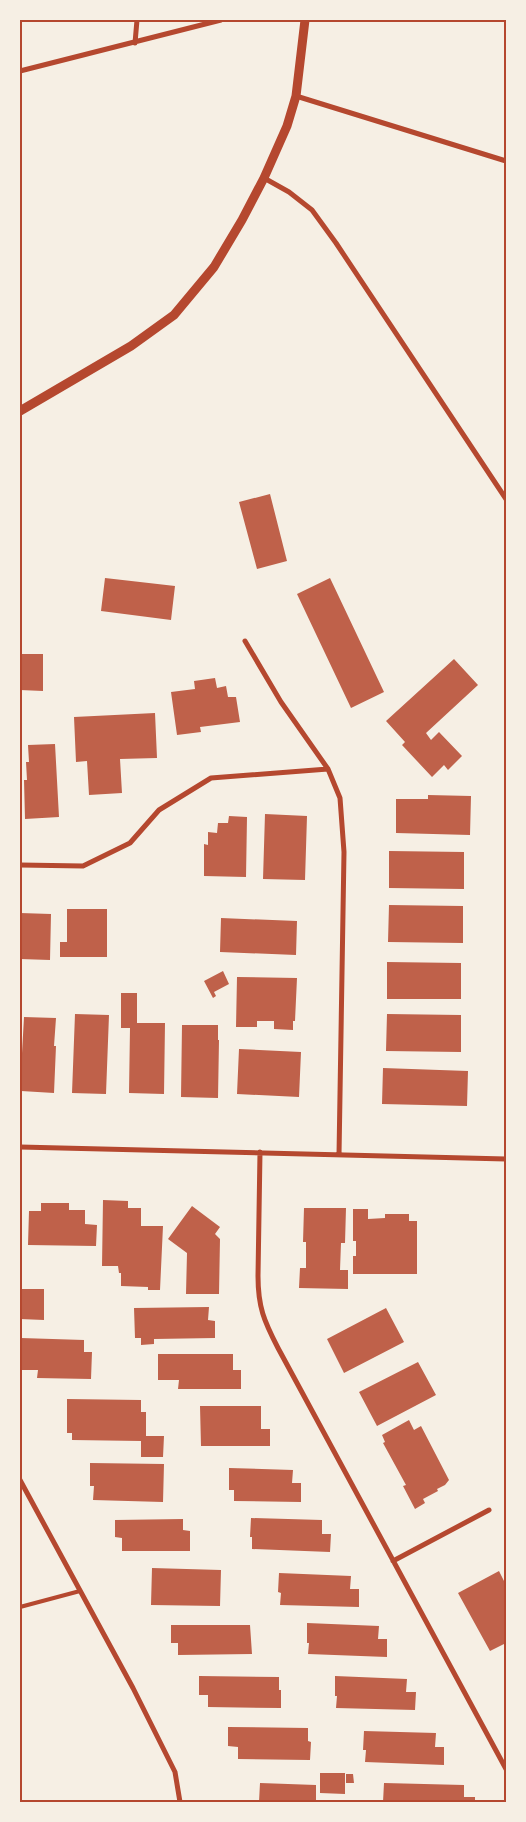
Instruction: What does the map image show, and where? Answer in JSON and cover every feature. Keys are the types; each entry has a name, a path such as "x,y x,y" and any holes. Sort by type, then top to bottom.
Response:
{"street":[{"path":"135,43 137,20"},
{"path":"20,71 221,20"},
{"path":"20,411 131,346 174,315 214,267 264,178 287,126 296,96 305,20"},
{"path":"296,96 506,161"},
{"path":"264,178 290,192 312,210 506,499"},
{"path":"245,641 282,702 328,769 340,798 344,852 339,1154"},
{"path":"20,865 82,866 130,843 159,810 210,778 328,769"},
{"path":"20,1147 506,1159"},
{"path":"260,1152 258,1296 261,1312 278,1348 506,1768"},
{"path":"20,1480 133,1688 175,1772 180,1802"},
{"path":"393,1561 490,1510"}],"lane":[{"path":"20,1606 80,1591"}],"building":[{"path":"270,494 287,561 257,569 239,502"},
{"path":"105,578 175,586 171,620 101,611"},
{"path":"330,578 384,692 351,708 297,594"},
{"path":"20,654 43,654 43,691 20,690"},
{"path":"454,659 478,685 426,733 431,740 439,732 462,756 448,770 444,765 432,777 402,745 405,742 386,721"},
{"path":"215,678 217,688 226,686 228,697 236,697 240,722 200,727 201,732 177,735 171,692 195,689 194,681"},
{"path":"155,713 157,758 120,759 122,793 89,795 87,761 76,762 74,717"},
{"path":"55,744 59,817 25,819 24,780 27,780 26,762 29,762 28,745"},
{"path":"428,795 471,796 470,835 396,833 396,799 428,799"},
{"path":"265,814 307,816 305,880 263,879"},
{"path":"229,816 247,817 246,877 204,876 204,844 208,845 208,832 217,833 218,823 228,823"},
{"path":"389,851 464,852 464,889 389,888"},
{"path":"389,905 463,906 463,943 388,942"},
{"path":"67,909 107,909 107,957 60,957 60,942 67,942"},
{"path":"20,913 51,914 50,960 20,959"},
{"path":"221,918 297,921 296,955 220,952"},
{"path":"387,962 461,963 461,999 387,999"},
{"path":"223,971 229,984 214,992 216,996 213,998 204,981"},
{"path":"237,977 297,978 293,1030 274,1029 274,1021 257,1021 257,1027 236,1027"},
{"path":"121,993 137,993 137,1023 165,1023 164,1094 129,1093 130,1028 121,1028"},
{"path":"75,1014 109,1015 106,1094 72,1093"},
{"path":"387,1014 461,1015 461,1052 386,1051"},
{"path":"24,1017 56,1018 54,1093 21,1091 20,1089"},
{"path":"182,1025 218,1025 218,1098 181,1097"},
{"path":"239,1049 301,1052 299,1097 237,1094"},
{"path":"383,1068 468,1071 467,1106 382,1104"},
{"path":"103,1200 128,1201 128,1208 141,1208 141,1226 163,1226 160,1290 148,1290 148,1287 121,1286 121,1273 119,1273 118,1266 102,1266"},
{"path":"41,1203 69,1203 69,1210 85,1210 85,1224 97,1225 96,1246 28,1245 29,1211 41,1211"},
{"path":"192,1206 220,1227 215,1234 220,1239 219,1294 186,1294 187,1253 168,1239"},
{"path":"304,1208 346,1208 345,1243 341,1243 340,1270 348,1270 348,1289 299,1288 300,1268 306,1268 306,1242 303,1242"},
{"path":"353,1209 368,1209 368,1219 385,1218 385,1214 409,1214 409,1221 417,1221 417,1274 353,1274 353,1256 356,1256 356,1241 353,1241"},
{"path":"20,1289 44,1289 44,1320 20,1319"},
{"path":"209,1307 208,1320 215,1321 215,1338 154,1339 154,1344 141,1345 141,1338 135,1338 134,1308"},
{"path":"386,1308 404,1342 344,1373 327,1339"},
{"path":"21,1338 84,1340 84,1352 92,1352 91,1379 37,1378 38,1370 20,1370"},
{"path":"158,1354 233,1354 233,1370 241,1370 241,1389 178,1389 179,1380 158,1380"},
{"path":"418,1362 436,1395 377,1426 359,1392"},
{"path":"67,1399 141,1400 141,1412 146,1412 146,1436 164,1436 163,1457 141,1457 141,1441 72,1440 72,1433 67,1433"},
{"path":"200,1406 261,1406 261,1429 270,1429 270,1446 201,1446"},
{"path":"409,1420 414,1430 421,1426 449,1480 445,1485 437,1489 438,1491 423,1499 425,1503 415,1509 403,1486 406,1485 383,1443 385,1442 382,1435"},
{"path":"90,1463 164,1464 163,1502 93,1500 94,1486 90,1486"},
{"path":"229,1468 293,1470 292,1483 301,1483 301,1502 234,1501 234,1490 229,1490"},
{"path":"251,1518 322,1520 322,1534 331,1534 330,1552 252,1549 252,1537 250,1537"},
{"path":"183,1519 183,1530 190,1531 190,1551 122,1551 122,1538 115,1537 115,1520"},
{"path":"152,1568 221,1570 220,1606 151,1605"},
{"path":"499,1571 506,1585 506,1643 490,1651 458,1593"},
{"path":"279,1573 351,1576 350,1589 359,1589 359,1607 280,1605 281,1593 278,1592"},
{"path":"307,1623 379,1626 378,1639 387,1639 387,1657 308,1654"},
{"path":"171,1625 250,1625 252,1654 178,1655 178,1643 171,1643"},
{"path":"199,1676 279,1677 281,1708 208,1707 208,1695 199,1695"},
{"path":"335,1676 407,1679 406,1692 416,1692 415,1710 336,1708"},
{"path":"228,1727 308,1728 308,1741 311,1742 310,1760 238,1759 238,1747 228,1746"},
{"path":"364,1731 436,1733 435,1747 444,1747 444,1765 365,1762 366,1750 363,1750"},
{"path":"320,1773 345,1773 345,1794 320,1793"},
{"path":"346,1774 353,1774 354,1783 346,1783"},
{"path":"260,1783 316,1785 316,1802 259,1802"},
{"path":"384,1783 464,1785 464,1797 475,1797 475,1802 383,1802"}]}
